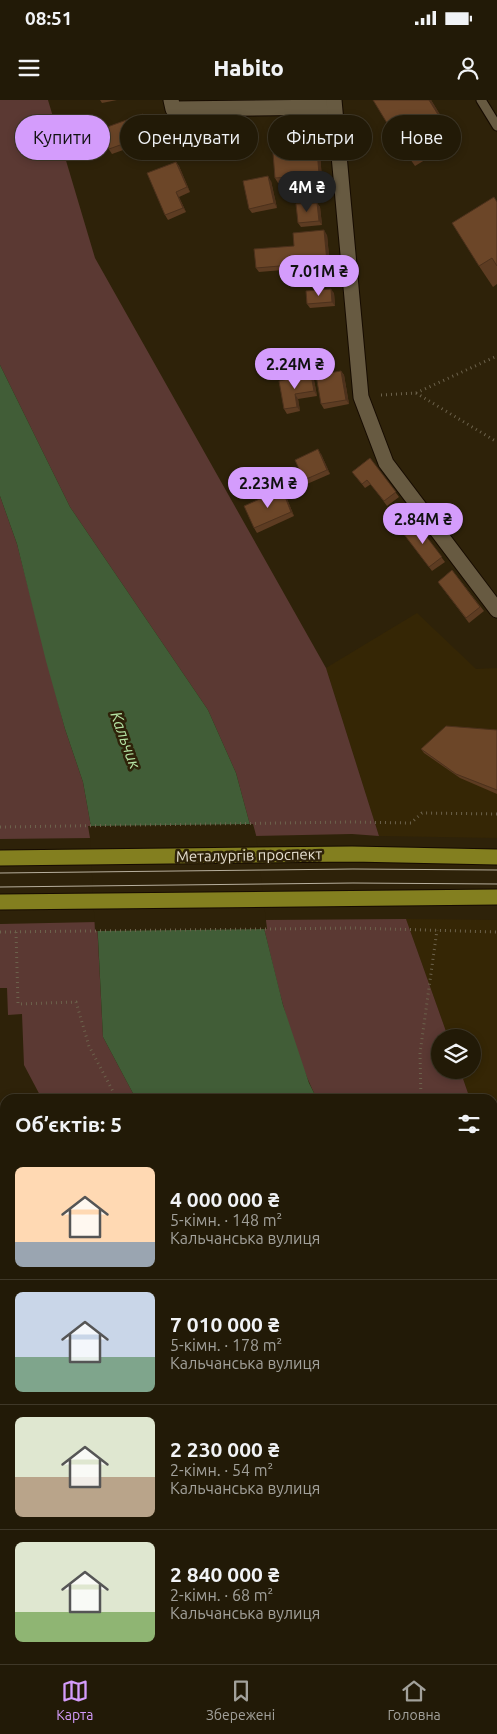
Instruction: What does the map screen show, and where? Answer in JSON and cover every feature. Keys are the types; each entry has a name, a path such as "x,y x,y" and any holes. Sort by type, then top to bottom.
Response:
{"main road":[{"name":"Металургів проспект","path":"7,858 352,854 497,857"},
{"path":"8,902 497,897"}],"street":[{"path":"171,100 173,109 334,104 361,396 386,463 497,610"}],"lane":[{"path":"481,100 497,126"}],"path":[{"path":"361,396 416,393 497,356"},
{"path":"416,393 497,442"},
{"path":"0,826 411,823 422,813 497,814"},
{"path":"0,932 353,928 497,932"},
{"path":"421,1094 420,1053 438,930"},
{"path":"16,932 18,1004 76,1002 89,1046 114,1094"}],"shaded area":[{"path":"0,100 48,100 52,115 15,115 15,160 66,160 95,258 326,668 379,836 352,834 253,836 236,773 208,710 70,507 0,365"},
{"path":"0,496 17,544 65,729 83,782 93,838 0,839"},
{"path":"417,613 476,669 497,668 497,838 379,836 326,668"},
{"path":"406,919 497,920 497,1094 468,1094 463,1079 481,1079 481,1029 445,1029"},
{"path":"406,919 445,1029 431,1029 431,1079 463,1079 468,1094 315,1094 291,1034 262,920"},
{"path":"97,922 103,1037 133,1094 39,1094 24,1065 22,1014 8,1015 7,988 0,988 0,924"}],"water":[{"name":"Кальчик","path":"0,365 70,507 208,710 236,773 253,836 262,920 283,1005 309,1083 314,1094 133,1094 103,1037 93,838 83,782 65,729 46,661 17,544 0,496"}],"pier":[{"path":"253,824 256,835 267,929 95,931 88,826"}],"building":[{"path":"373,100 429,100 438,115 382,115"},
{"path":"120,122 120,145 110,149 110,126"},
{"path":"274,160 318,160 319,174 307,175 308,184 291,185 290,177 275,178"},
{"path":"176,162 187,187 176,192 183,208 165,215 147,173"},
{"path":"268,176 274,203 249,209 243,181"},
{"path":"494,197 497,202 497,266 492,258 479,266 452,223"},
{"path":"317,203 319,221 298,223 296,204"},
{"path":"324,230 327,262 256,268 254,249 294,246 293,233"},
{"path":"331,289 332,302 307,304 306,291"},
{"path":"341,371 346,400 321,404 316,375"},
{"path":"311,375 314,391 295,394 297,407 284,409 279,381"},
{"path":"318,449 327,470 304,480 295,460"},
{"path":"370,458 396,492 384,501 367,480 362,484 352,472"},
{"path":"282,489 291,512 254,528 244,506"},
{"path":"416,523 442,557 429,567 403,533"},
{"path":"452,570 480,607 466,618 438,582"},
{"path":"446,726 497,730 497,790 456,774 421,749"}],"tram line":[{"path":"0,873 353,869 497,870"},
{"path":"0,887 353,883 497,884"}]}
